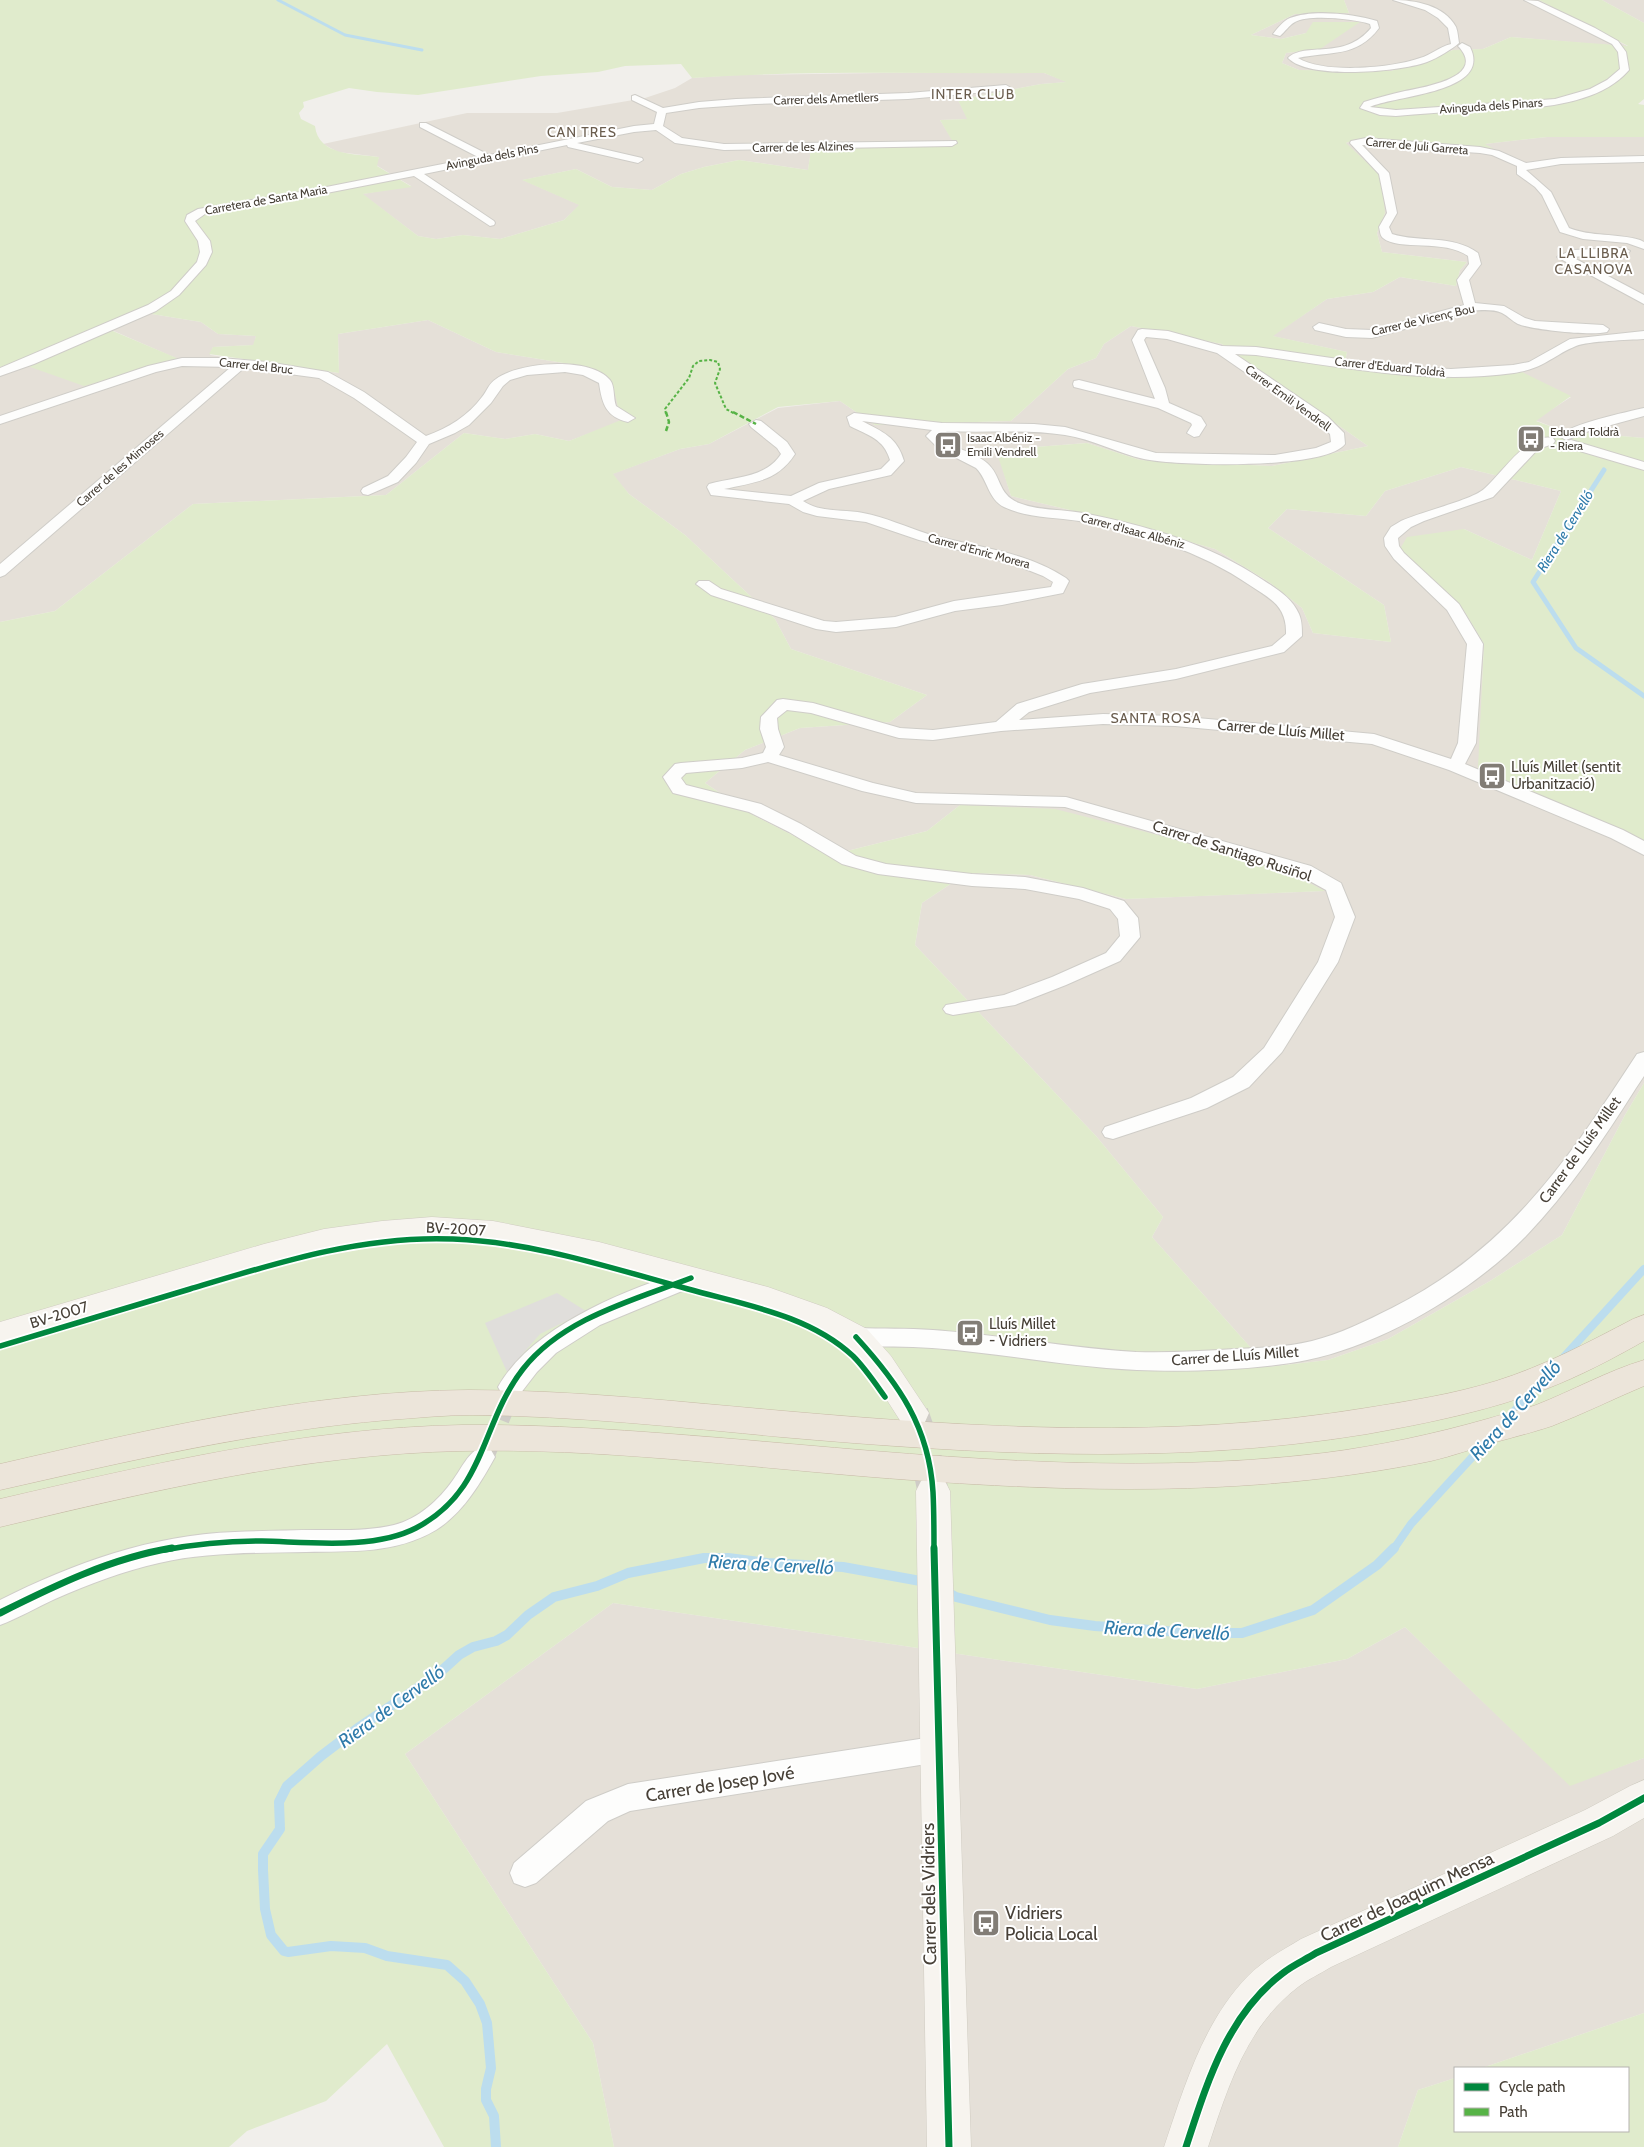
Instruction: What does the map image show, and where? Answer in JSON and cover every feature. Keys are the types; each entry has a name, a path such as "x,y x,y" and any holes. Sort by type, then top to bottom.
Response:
{"highway":[{"path":"0,1477 124,1449 243,1426 363,1409 477,1402 624,1410 882,1432 1053,1441 1175,1440 1294,1433 1437,1408 1512,1388 1576,1364 1644,1328"},
{"path":"0,1513 256,1458 361,1442 464,1438 622,1443 902,1467 1051,1476 1175,1476 1307,1468 1384,1457 1455,1443 1534,1420 1602,1394 1644,1372"}],"street":[{"path":"1278,34 1292,20 1307,18 1355,18 1374,23 1375,28 1373,31 1354,46 1338,51 1297,55 1292,58 1302,64 1329,68 1372,69 1402,66 1426,60 1443,48 1456,45 1451,26 1436,12 1426,7 1397,0"},
{"name":"Avinguda dels Pinars","path":"1456,45 1467,49 1470,60 1468,68 1453,82 1367,104 1365,108 1380,112 1396,113 1541,103 1594,91 1612,82 1624,70 1623,56 1618,44 1528,0"},
{"name":"Carrer dels Ametllers","path":"662,111 682,106 731,102 942,95 1006,88"},
{"path":"634,98 662,111 658,127"},
{"path":"423,125 488,158"},
{"name":"Avinguda dels Pins","path":"415,172 634,129 658,127"},
{"name":"Carrer de les Alzines","path":"658,127 679,141 724,147 952,143"},
{"name":"Carrer de Juli Garreta","path":"1470,307 1463,280 1475,264 1474,255 1458,247 1401,240 1387,236 1384,227 1392,213 1386,176 1355,142 1366,140 1490,152 1525,166"},
{"path":"564,143 638,160"},
{"path":"1644,158 1547,163 1520,168 1521,172 1548,194 1564,230 1574,234 1629,241 1644,247"},
{"path":"415,172 490,223"},
{"name":"Carretera de Santa Maria","path":"0,372 30,361 152,308 175,293 202,263 206,252 204,241 190,221 191,217 197,213 415,172"},
{"path":"1644,247 1572,253 1563,257 1644,300"},
{"name":"Carrer de Vicenç Bou","path":"1319,327 1346,333 1372,334 1470,307 1500,309 1518,319 1533,324 1617,330 1644,328"},
{"name":"Carrer Emili Vendrell","path":"943,428 1050,429 1093,437 1142,455 1156,457 1253,459 1325,452 1338,444 1337,433 1323,420 1220,350 1168,335 1142,333 1138,340 1142,354 1161,389 1163,405"},
{"name":"Carrer d'Eduard Toldrà","path":"1220,350 1256,351 1380,369 1451,373 1513,369 1533,365 1574,342 1644,335"},
{"name":"Carrer del Bruc","path":"0,420 152,369 182,362 221,362 267,366 323,375 359,396 424,441"},
{"name":"Carrer de les Mimoses","path":"0,572 240,365"},
{"path":"368,491 393,478 411,460 424,441 455,430 474,416 498,383 517,373 530,370 568,369 586,371 605,382 608,405 613,412 628,418"},
{"path":"1079,384 1163,405 1196,420 1199,425 1194,433"},
{"path":"1569,440 1584,428 1644,412"},
{"path":"756,424 782,445 788,454 784,463 772,473 714,487 716,492 793,500 824,486 886,472 897,461 893,446 877,434 855,422 854,417 872,417 943,428"},
{"name":"Carrer d'Isaac Albéniz","path":"943,428 933,436 940,446 982,465 989,475 995,492 1007,503 1022,508 1077,516 1121,526 1175,540 1212,555 1278,597 1291,611 1296,623 1294,636 1278,648 1176,674 1088,688 1022,708 1001,726"},
{"path":"1455,766 1463,754 1467,743 1475,644 1453,607 1400,556 1392,546 1391,538 1398,527 1488,494 1533,446 1548,441 1547,438 1551,436 1569,440 1644,466"},
{"name":"Carrer d'Enric Morera","path":"704,584 716,592 822,626 829,626 896,622 954,606 1058,590 1061,581 1054,575 1025,563 930,538 861,517 813,511 800,507 793,500"},
{"name":"Carrer de Lluís Millet","path":"769,757 775,747 769,729 769,717 783,704 813,708 899,733 932,735 1001,726 1103,719 1174,721 1374,739 1455,766 1617,834 1644,849"},
{"path":"769,757 742,763 682,768 672,777 679,789 755,808 795,828 849,860 885,870 972,880 1025,883 1083,894 1117,905 1128,918 1130,937 1113,957 1059,982 1008,1001 953,1009"},
{"name":"Carrer de Santiago Rusiñol","path":"769,757 868,787 916,798 1066,802 1304,870 1334,887 1345,917 1328,962 1272,1052 1241,1082 1199,1103 1113,1132"},
{"name":"Carrer de Lluís Millet","path":"856,1337 932,1339 1138,1361 1270,1356 1314,1350 1381,1323 1425,1300 1466,1275 1496,1252 1551,1193 1644,1060"},
{"name":"BV-2007","path":"0,1334 264,1255 324,1240 382,1231 432,1227 493,1231 589,1251 768,1298 816,1316 856,1337 880,1364 913,1412"},
{"path":"511,1386 535,1356 571,1329 602,1314 691,1278"},
{"path":"0,1613 85,1574 146,1554 186,1547 241,1542 370,1540 394,1536 416,1528 445,1508 464,1487 482,1457"},
{"name":"Carrer dels Vidriers","path":"933,1491 949,2147"},
{"name":"Carrer de Josep Jové","path":"525,1873 597,1811 628,1798 939,1750"},
{"name":"Carrer de Joaquim Mensa","path":"1186,2147 1215,2062 1233,2029 1252,2003 1283,1973 1316,1953 1598,1823 1644,1798"}],"shaded area":[{"path":"1344,0 1539,0 1629,47 1511,37 1483,49 1453,50 1391,71 1299,70 1282,63 1286,53 1320,49 1306,33 1281,39 1251,35 1295,14 1349,13"},
{"path":"1602,0 1644,0 1644,23"},
{"path":"1044,73 1068,82 1041,84 958,100 968,119 940,120 955,144 811,150 808,170 739,160 681,174 652,190 612,187 576,169 523,180 580,205 564,220 500,239 463,235 436,239 418,236 362,194 411,186 376,165 379,157 338,152 323,144 467,113 557,113 645,98 675,88 692,78 736,75"},
{"path":"1547,137 1644,137 1644,438 1563,431 1535,420 1571,397 1344,366 1347,352 1272,336 1327,299 1373,292 1400,277 1456,286 1460,270 1467,262 1382,252 1377,233 1385,213 1346,143 1356,139 1416,145 1492,149 1484,144"},
{"path":"133,311 201,322 218,334 256,336 254,345 213,347 210,355 339,373 338,334 428,320 496,352 576,365 613,381 622,421 569,441 535,434 505,439 464,433 386,495 193,504 55,611 0,622 0,367 16,362 178,359 100,325"},
{"path":"1131,326 1222,344 1368,446 1272,466 1140,460 1087,443 997,450 1011,496 1116,521 1215,549 1269,582 1302,608 1313,633 1391,642 1384,605 1268,528 1287,509 1366,516 1385,491 1461,467 1561,491 1532,560 1464,529 1414,565 1463,609 1484,644 1482,689 1644,842 1644,1083 1625,1115 1562,1235 1490,1281 1388,1339 1328,1360 1268,1367 1152,1237 1163,1217 1096,1136 915,945 922,903 967,873 1030,875 1126,899 1324,891 960,805 927,831 831,855 753,815 705,783 745,750 800,728 890,722 927,695 791,649 775,619 685,535 629,494 612,474 680,449 709,444 778,408 840,401 875,425 1011,421 1068,369 1096,358 1104,344"},
{"path":"557,1293 586,1311 540,1334 507,1372 485,1323"},
{"path":"613,1603 1197,1689 1347,1659 1405,1627 1570,1785 1644,1758 1644,2013 1485,2067 1454,2067 1454,2078 1418,2090 1398,2147 614,2147 593,2043 405,1754"}],"green space":[{"path":"0,0 1344,0 1349,13 1295,14 1251,35 1281,39 1306,33 1313,22 1360,22 1320,49 1286,53 1282,63 1299,70 1391,71 1453,50 1483,49 1511,37 1628,46 1539,0 1602,0 1644,23 1644,99 1638,104 1644,105 1644,137 1547,137 1485,144 1494,149 1356,139 1346,143 1381,176 1385,213 1377,233 1382,252 1467,262 1460,270 1456,286 1400,277 1373,292 1327,299 1273,336 1347,352 1344,366 1422,376 1522,372 1571,396 1536,421 1563,431 1644,438 1644,842 1478,768 1484,644 1463,609 1400,549 1407,537 1464,529 1532,560 1561,491 1461,467 1385,491 1366,516 1287,509 1268,528 1384,605 1391,642 1313,633 1302,608 1269,582 1215,549 1116,521 1011,496 996,450 1087,443 1140,460 1272,466 1368,446 1222,344 1131,326 1104,344 1096,358 1068,369 1011,421 875,425 840,401 778,407 709,444 680,449 613,474 629,494 685,535 775,619 791,649 927,695 890,722 800,728 745,750 705,783 753,815 831,855 927,831 960,805 1055,809 1272,864 1325,891 1126,899 1030,875 967,873 922,903 915,945 1096,1136 1163,1217 1152,1237 1268,1367 1328,1360 1388,1339 1490,1281 1562,1235 1625,1115 1644,1083 1644,1758 1570,1786 1405,1627 1347,1659 1197,1689 613,1603 405,1754 593,2043 614,2147 444,2147 387,2044 326,2101 247,2131 229,2147 0,2147 0,622 55,611 193,504 386,495 464,433 505,439 535,434 569,441 621,420 612,381 576,365 496,352 428,320 338,334 339,373 209,354 213,347 253,345 256,336 218,334 201,322 133,311 101,326 179,359 84,386 16,362 0,367","holes":["681,64 692,78 824,73 1044,73 1066,82 1041,84 958,100 967,119 940,120 954,144 811,149 808,170 739,160 681,174 652,190 612,187 576,169 522,180 579,205 564,220 500,239 463,235 436,239 418,236 363,194 412,187 377,166 379,157 340,152 323,143 318,136 315,126 301,119 299,113 304,107 303,102 349,88 418,95 541,76 598,72 625,66"]},
{"path":"1644,2013 1644,2147 1398,2147 1418,2090 1454,2078 1454,2132 1629,2132 1629,2067 1485,2067"}],"waterway":[{"path":"278,0 345,35 422,50"},
{"name":"Riera de Cervelló","path":"1604,470 1533,582 1576,648 1644,696"},
{"name":"Riera de Cervelló","path":"1562,1359 1644,1269"},
{"name":"Riera de Cervelló","path":"1508,1418 1534,1389"},
{"name":"Riera de Cervelló","path":"1393,1550 1411,1524 1487,1441"},
{"name":"Riera de Cervelló","path":"947,1592 956,1597 1050,1620 1095,1626 1193,1633 1242,1633 1313,1610 1377,1565 1394,1548"},
{"name":"Riera de Cervelló","path":"496,2147 494,2116 486,2100 486,2089 491,2068 487,2023 480,2004 465,1981 447,1965 387,1956 365,1948 331,1946 288,1952 284,1951 271,1935 265,1909 263,1854 280,1829 279,1802 287,1786 321,1756 358,1728 437,1675 459,1655 473,1647 496,1641 507,1635 528,1615 554,1597 597,1586 628,1573 704,1558 728,1558 767,1563 843,1567 926,1582"}],"tunnel":[{"path":"484,1452 510,1388"},
{"path":"913,1413 923,1442 933,1491"}],"marked path":[{"path":"666,431 669,422 665,409 689,378 693,366 699,361 710,360 718,362 720,369 715,383 726,409 756,424"}],"cycle path":[{"name":"BV-2007","path":"0,1346 293,1259 388,1241 453,1239 513,1245 572,1257 773,1312 814,1329 832,1340 864,1368 885,1397"},
{"path":"0,1613 89,1572 156,1551 192,1546 260,1541 351,1542 395,1535 414,1529 437,1515 455,1498 469,1478 480,1457 510,1390 523,1369 539,1352 578,1325 624,1304 691,1278"},
{"path":"856,1337 901,1392 915,1416 925,1444 933,1491 949,2147"},
{"path":"1186,2147 1211,2075 1233,2030 1246,2010 1263,1990 1283,1973 1316,1953 1599,1823 1644,1798"}],"place":[{"name":"Eduard Toldrà - Riera","path":"1531,439"},
{"name":"Isaac Albéniz - Emili Vendrell","path":"948,445"},
{"name":"Lluís Millet (sentit Urbanització)","path":"1492,776"},
{"name":"Lluís Millet - Vidriers","path":"970,1333"},
{"name":"Vidriers Policia Local","path":"986,1923"}],"district":[{"name":"INTER CLUB","path":"973,94"},
{"name":"CAN TRES","path":"582,132"},
{"name":"LA LLIBRA CASANOVA","path":"1594,262"},
{"name":"SANTA ROSA","path":"1156,718"}]}
